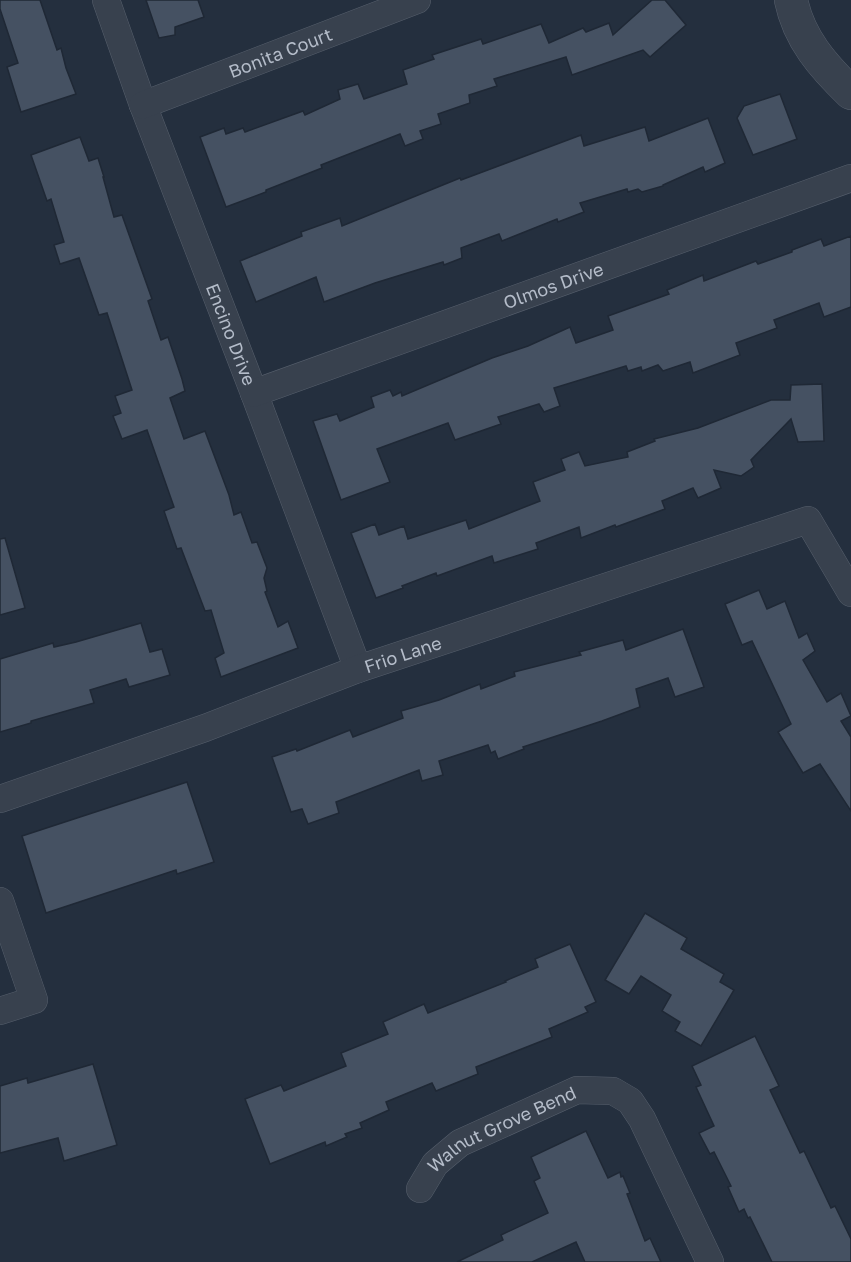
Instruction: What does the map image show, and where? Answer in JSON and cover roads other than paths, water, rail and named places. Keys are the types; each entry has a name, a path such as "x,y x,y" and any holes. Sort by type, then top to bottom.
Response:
{"street":[{"name":"Encino Drive","path":"106,0 142,105 358,669"},
{"name":"Bonita Court","path":"142,105 417,0"},
{"path":"791,0 806,42 851,93"},
{"name":"Olmos Drive","path":"254,393 851,177"},
{"name":"Frio Lane","path":"0,799 205,728 358,669 808,520 851,593"},
{"path":"0,901 34,1000 0,1011"},
{"name":"Walnut Grove Bend","path":"420,1189 435,1164 460,1143 577,1090 613,1091 630,1101 642,1119 710,1262"}]}
